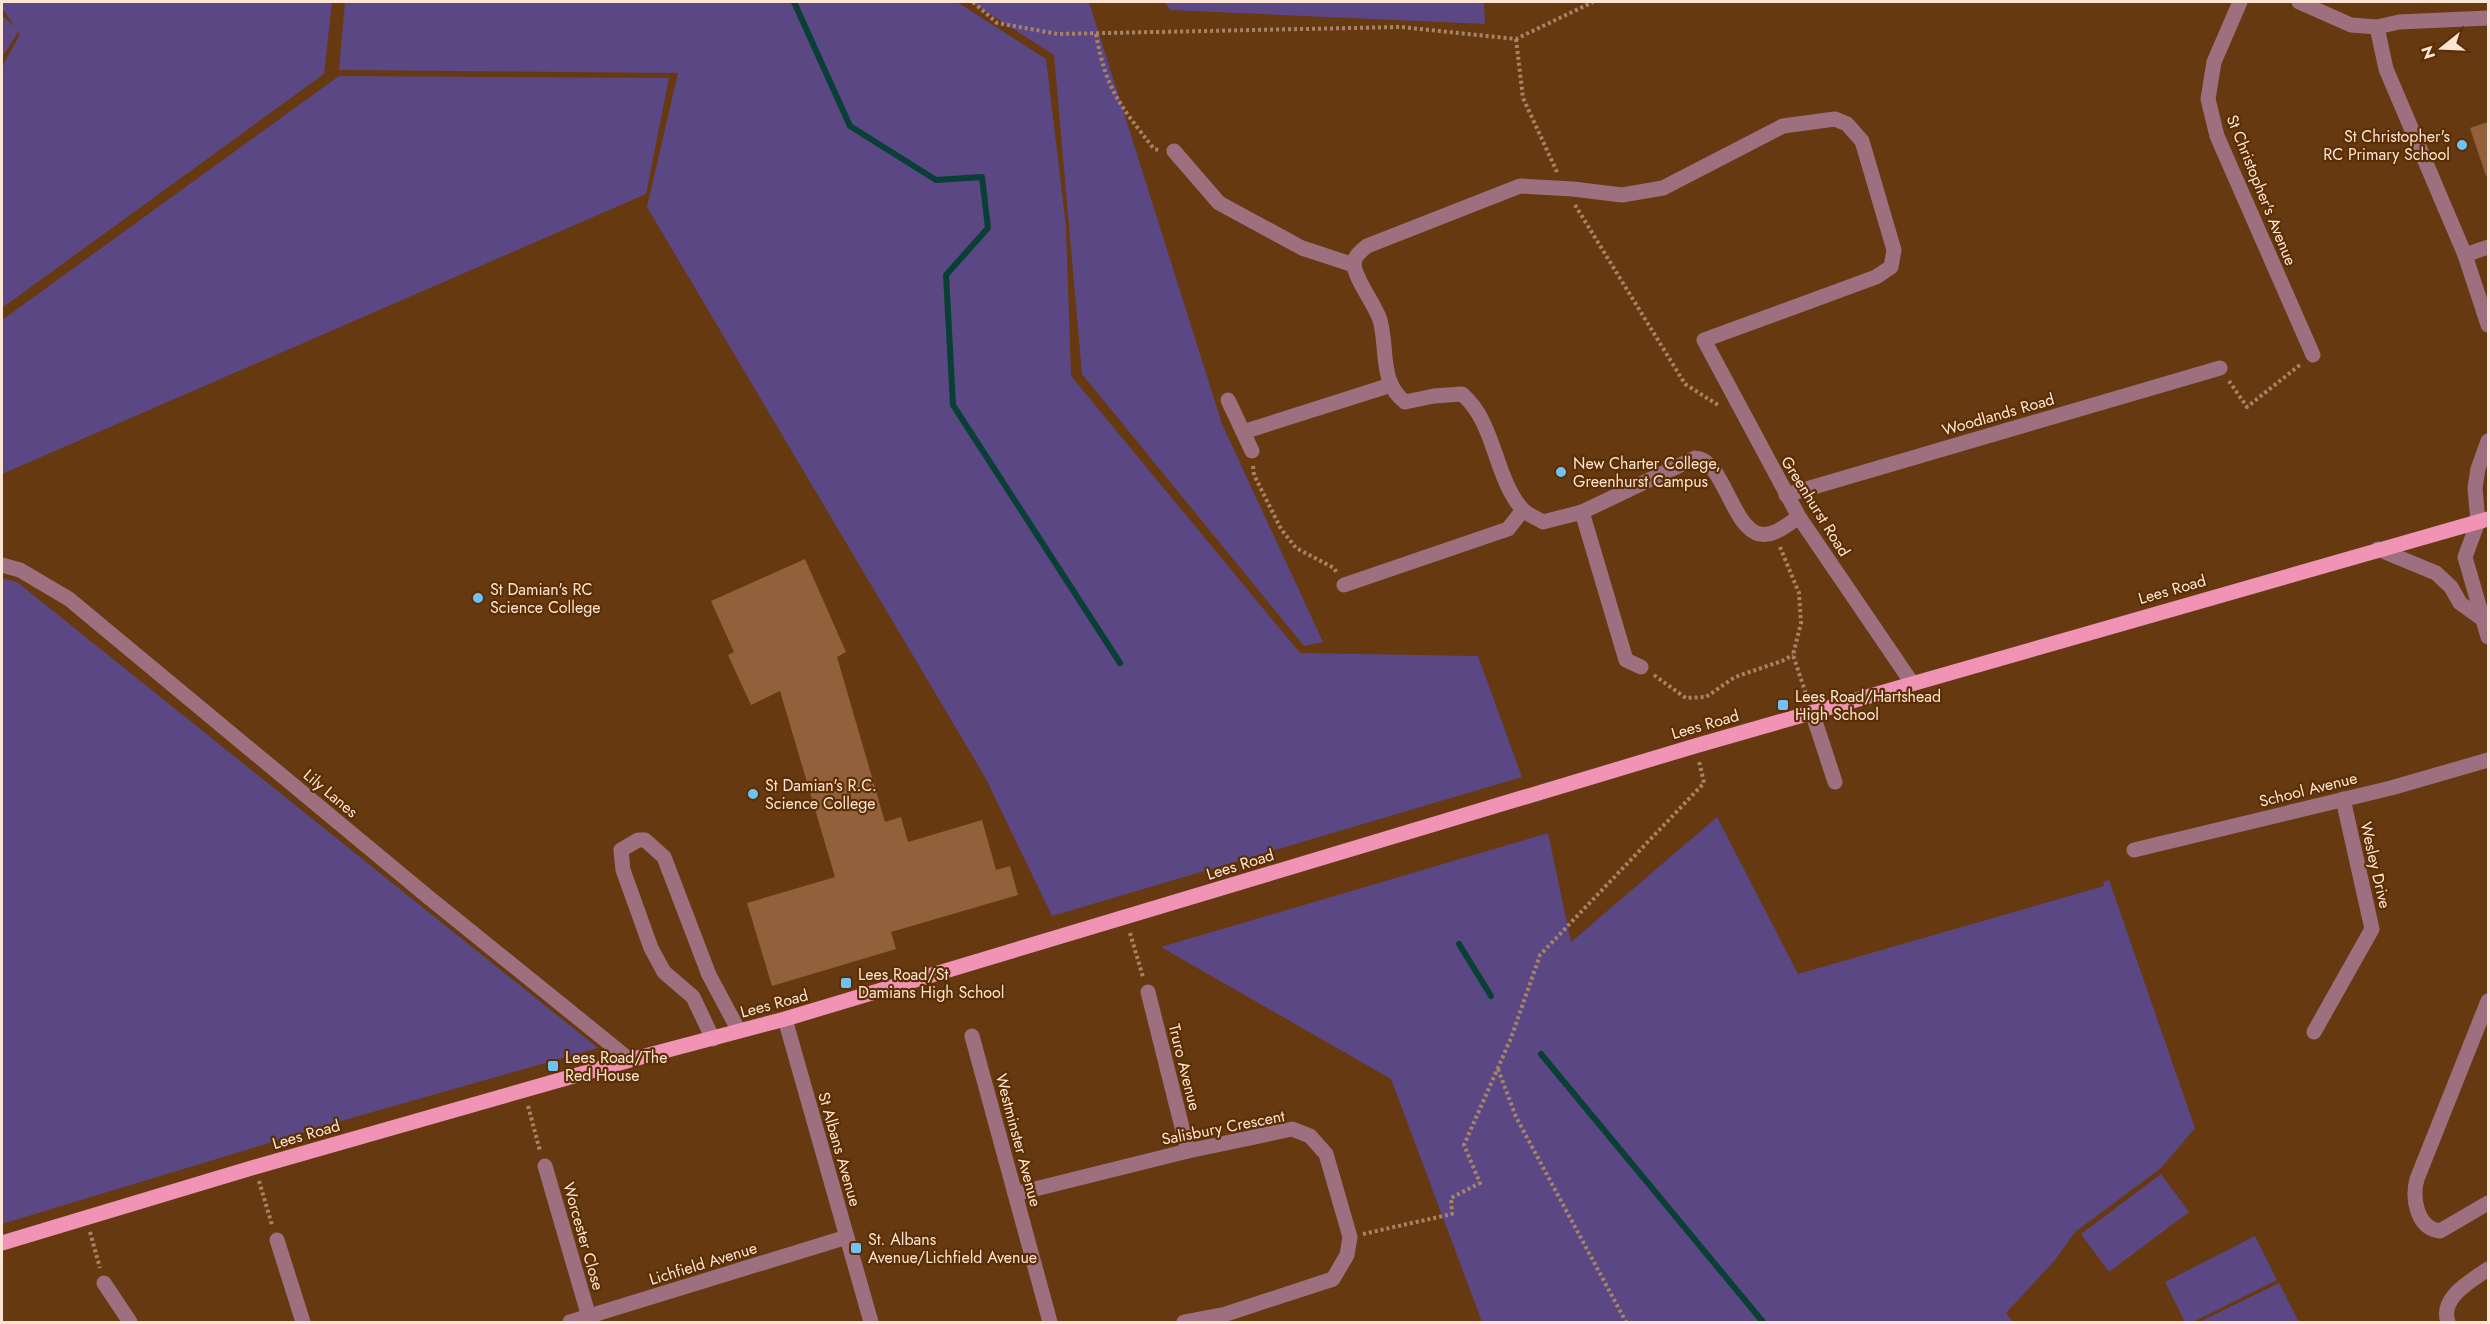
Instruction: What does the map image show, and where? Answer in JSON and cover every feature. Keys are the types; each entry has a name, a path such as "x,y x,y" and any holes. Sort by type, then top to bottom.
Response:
{"main road":[{"name":"Lees Road","path":"2,1243 255,1167 630,1060 785,1019 1912,682 2483,521"}],"street":[{"name":"St Christopher's Avenue","path":"2240,2 2214,62 2208,99 2217,136 2313,355"},
{"path":"2298,2 2351,26 2377,27 2399,22 2488,18"},
{"path":"2377,27 2386,69 2465,255 2488,325"},
{"name":"Greenhurst Road","path":"1565,188 1622,195 1663,188 1783,126 1835,118 1847,123 1862,141 1894,250 1891,267 1876,277 1704,340 1798,517 1912,682"},
{"path":"1174,151 1219,203 1302,248 1354,265"},
{"path":"1565,188 1520,186 1367,246 1356,255 1354,265 1380,320 1387,374 1394,394 1405,402 1434,396 1462,394 1476,406 1510,487 1523,510 1543,522 1582,512 1695,458 1702,458 1708,462 1748,528 1760,534 1773,533 1798,517"},
{"path":"2465,255 2488,247"},
{"name":"Woodlands Road","path":"1786,495 2220,368"},
{"path":"1243,432 1391,385"},
{"path":"1228,399 1252,451"},
{"path":"2488,441 2478,469 2475,488 2483,521 2465,557 2488,637"},
{"path":"1344,585 1508,529 1523,510"},
{"path":"1582,512 1626,660 1641,667"},
{"path":"2378,549 2436,573 2451,587 2460,603 2481,618"},
{"name":"Lily Lanes","path":"2,565 20,570 69,599 630,1060"},
{"path":"1812,712 1835,782"},
{"name":"School Avenue","path":"2134,850 2343,799 2488,760"},
{"name":"Wesley Drive","path":"2314,1032 2372,928 2343,799"},
{"path":"713,1039 693,996 664,972 631,896 622,870 621,850 638,840 645,840 664,857 709,975 739,1031"},
{"name":"Truro Avenue","path":"1148,992 1188,1151"},
{"path":"2488,1001 2413,1191 2414,1203 2426,1224 2440,1231 2488,1203"},
{"name":"St Albans Avenue","path":"785,1019 871,1323"},
{"name":"Westminster Avenue","path":"972,1036 1050,1323"},
{"name":"Salisbury Crescent","path":"1015,1194 1188,1151 1292,1129 1310,1136 1326,1154 1350,1237"},
{"name":"Worcester Close","path":"544,1166 589,1317"},
{"name":"Lichfield Avenue","path":"570,1323 847,1237"},
{"path":"1184,1323 1227,1318 1333,1279 1347,1255 1350,1237"},
{"path":"277,1240 303,1323"},
{"path":"2448,1323 2446,1317 2452,1299 2465,1284 2488,1269"},
{"path":"104,1284 130,1323"}],"path":[{"path":"973,2 997,23 1058,34 1401,27 1516,39 1593,2"},
{"path":"1096,33 1104,73 1116,99 1154,149 1174,151"},
{"path":"1516,39 1523,98 1565,188 1685,384 1717,402 1722,411"},
{"path":"2220,368 2247,407 2313,355"},
{"path":"1252,451 1254,475 1281,530 1296,549 1334,568 1344,585"},
{"path":"1773,533 1799,593 1801,622 1793,655 1812,712"},
{"path":"1641,667 1679,694 1695,698 1713,693 1742,673 1782,662 1793,655"},
{"path":"1350,1237 1452,1214 1451,1198 1480,1183 1464,1145 1498,1069 1540,955 1704,783 1695,746"},
{"path":"1135,950 1141,971"},
{"path":"1498,1069 1516,1117 1626,1323"},
{"path":"524,1092 544,1166"},
{"path":"255,1167 277,1240"},
{"path":"86,1217 104,1284"}],"shaded area":[{"path":"2,2 332,2 324,74 2,308 2,67 20,34 18,32 2,58 2,15 15,27 2,8"},
{"path":"345,2 957,2 1046,59 1066,226 1071,376 1300,653 1478,656 1522,777 1052,916 985,777 647,207 678,73 339,70"},
{"path":"971,2 1089,2 1222,424 1323,642 1304,646 1082,374 1054,55"},
{"path":"1164,2 1484,2 1485,24 1170,10"},
{"path":"339,76 669,78 646,194 2,474 2,320"},
{"path":"2,578 17,582 598,1048 348,1119 2,1224"},
{"path":"1717,817 1798,974 2104,886 2103,882 2109,880 2195,1128 2161,1168 2075,1232 2055,1260 2006,1313 2013,1322 1482,1322 1391,1079 1161,947 1548,833 1571,942"},
{"path":"2161,1174 2189,1212 2109,1272 2081,1234"},
{"path":"2255,1236 2277,1280 2193,1322 2185,1322 2165,1282"},
{"path":"2279,1283 2299,1322 2199,1322"}],"building":[{"path":"2488,122 2488,175 2486,176 2470,128"},
{"name":"St Damian's R.C. Science College","path":"805,559 846,652 837,657 885,822 901,817 908,842 982,820 996,870 1010,866 1018,895 891,932 896,949 772,986 747,903 835,877 780,691 751,705 728,655 734,652 711,601"}],"waterway":[{"path":"794,2 850,126 936,180 982,177 988,228 946,275 953,405 1120,663"},
{"path":"1459,944 1491,996"},
{"path":"1541,1054 1763,1322"}],"place":[{"name":"St Christopher's RC Primary School","path":"2462,145"},
{"name":"New Charter College, Greenhurst Campus","path":"1561,472"},
{"name":"St Damian's RC Science College","path":"478,598"},
{"name":"Lees Road/Hartshead High School","path":"1783,705"},
{"name":"St Damian's R.C. Science College","path":"753,794"},
{"name":"Lees Road/St Damians High School","path":"846,983"},
{"name":"Lees Road/The Red House","path":"553,1066"},
{"name":"St. Albans Avenue/Lichfield Avenue","path":"856,1248"}]}
